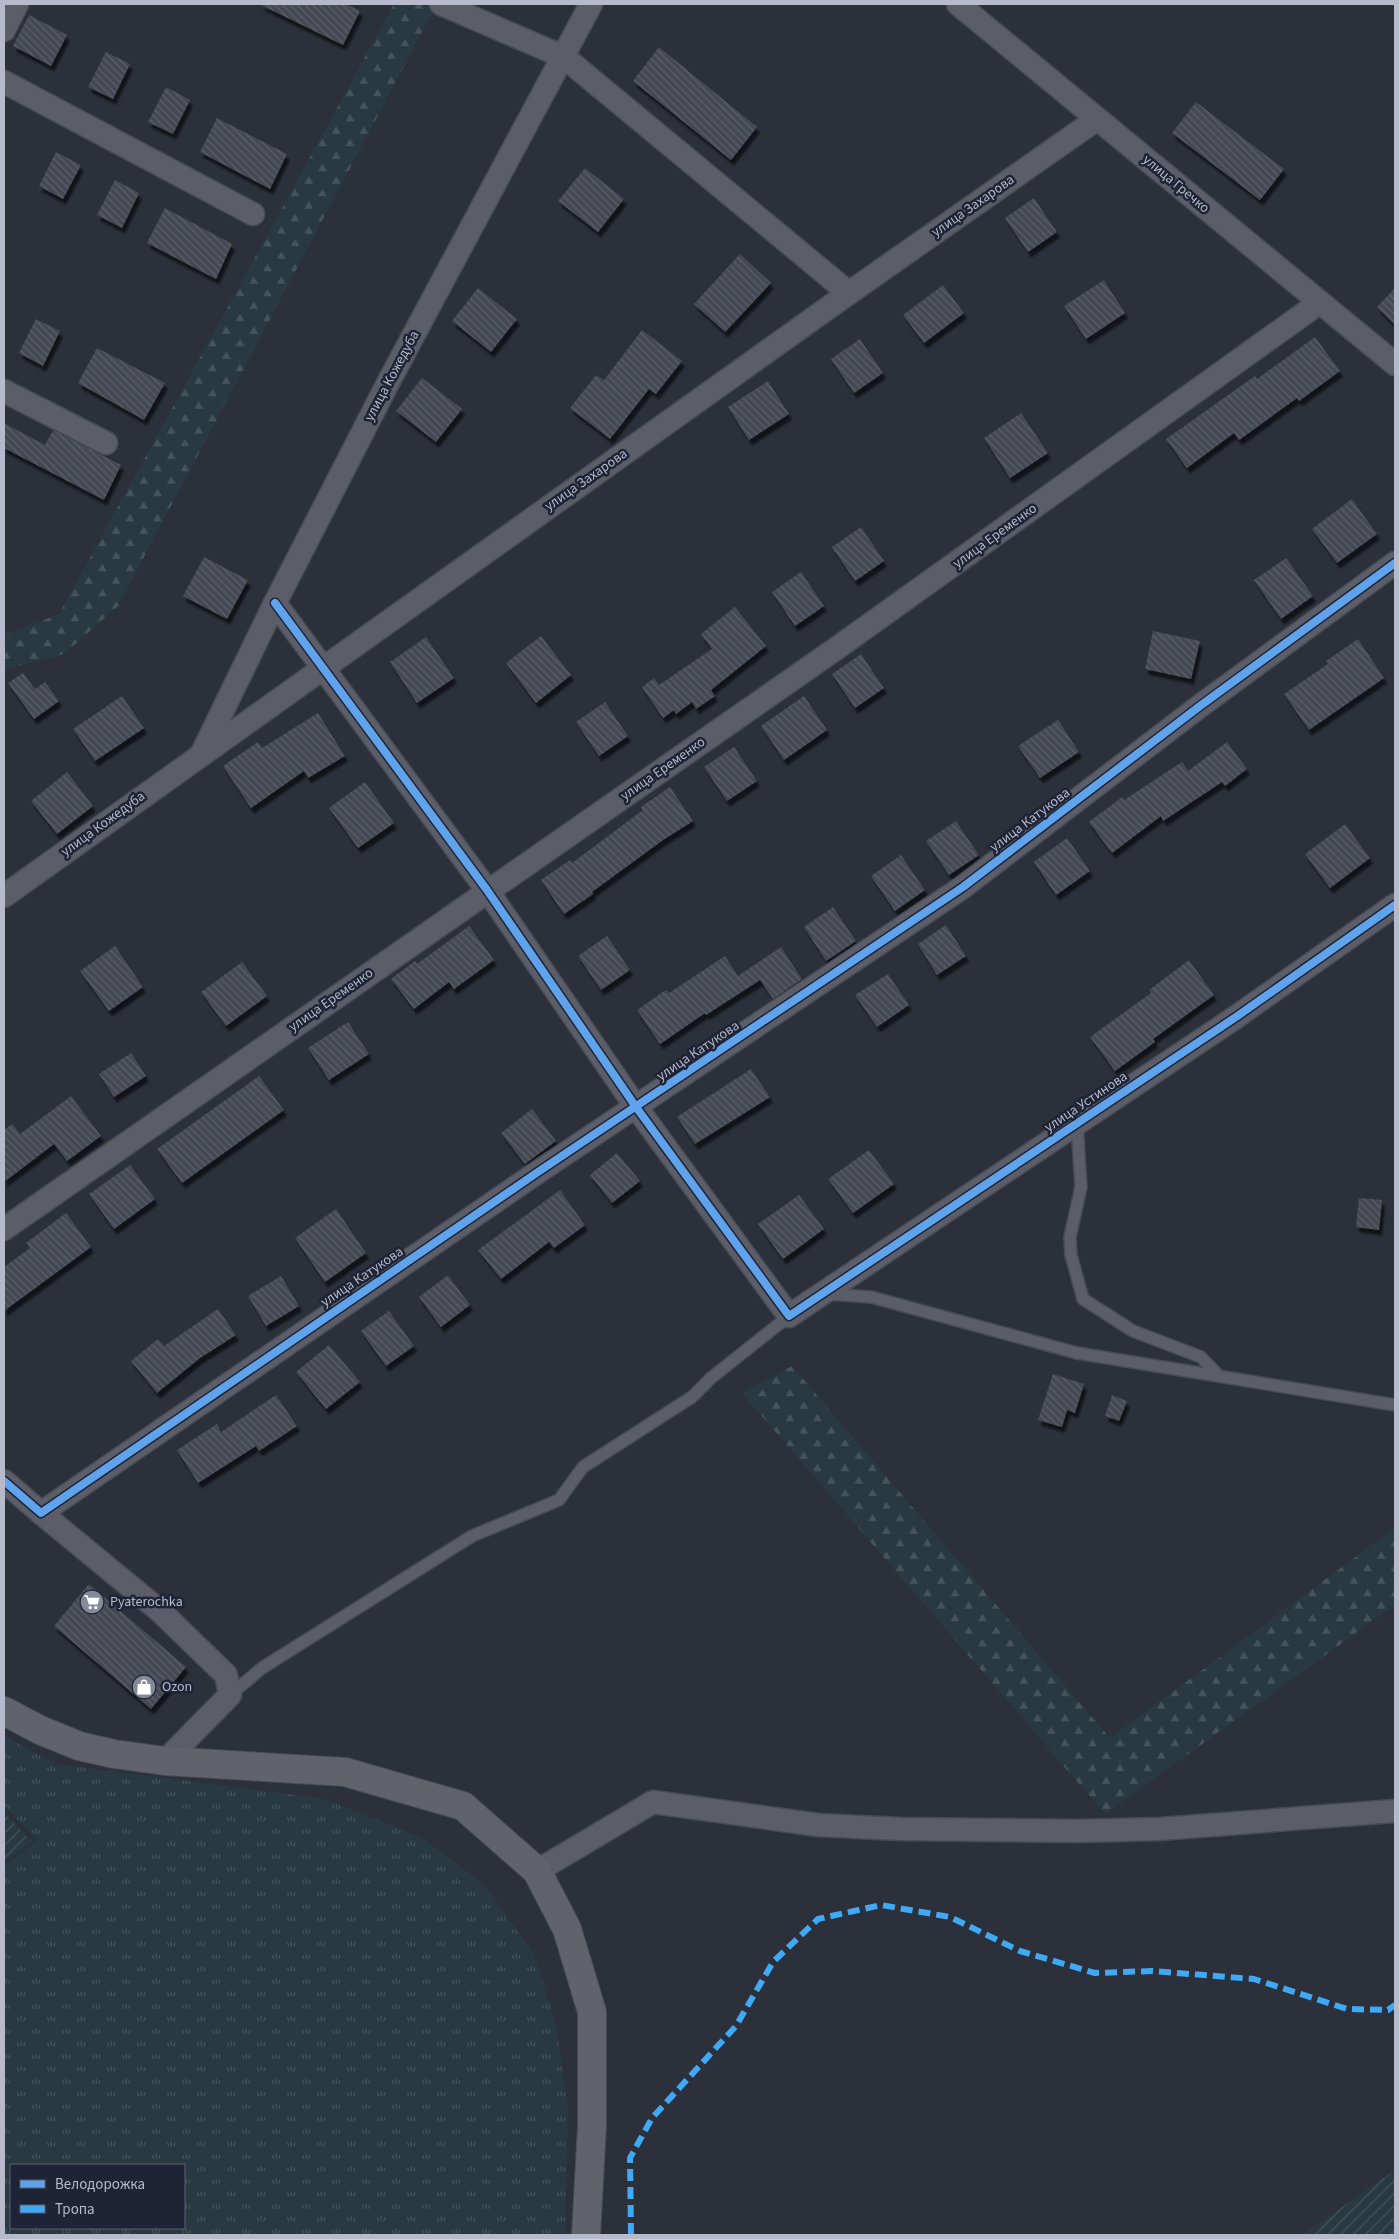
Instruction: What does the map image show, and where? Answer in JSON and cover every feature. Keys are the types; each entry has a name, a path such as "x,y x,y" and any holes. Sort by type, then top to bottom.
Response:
{"main road":[{"path":"4,1711 40,1730 79,1746 165,1761 345,1772 463,1806 537,1871 567,1929 592,2012 592,2126 586,2235"}],"street":[{"path":"4,30 17,4"},
{"path":"441,4 564,57 849,293"},
{"name":"улица Кожедуба","path":"203,752 274,603 389,380 591,4"},
{"name":"улица Гречко","path":"958,4 1395,364"},
{"path":"4,82 253,214"},
{"name":"улица Захарова","path":"322,668 1097,119"},
{"name":"улица Еременко","path":"4,1228 487,890 838,648 1319,303"},
{"path":"4,391 106,443"},
{"name":"улица Катукова","path":"41,1513 535,1174 963,887 1200,706 1395,563"},
{"path":"274,603 487,890 636,1108 789,1316"},
{"name":"улица Кожедуба","path":"4,896 322,668"},
{"name":"улица Устинова","path":"789,1316 1236,1017 1395,905"},
{"path":"4,1481 160,1611 226,1675 230,1695 165,1761"},
{"path":"537,1871 653,1802 818,1825 920,1830 1078,1831 1151,1829 1395,1811"}],"lane":[{"path":"1076,1123 1081,1187 1070,1237 1071,1255 1083,1299 1134,1331 1201,1357 1219,1376"},
{"path":"822,1294 870,1296 1077,1352 1395,1405"},
{"path":"230,1695 262,1668 472,1536 559,1500 583,1467 692,1397 711,1378 789,1316"}],"green space":[{"path":"394,4 437,4 118,606 64,654 4,670 4,635 59,614"},
{"path":"792,1366 1110,1738 1395,1528 1395,1605 1105,1814 742,1393"},
{"path":"4,1736 56,1764 321,1798 421,1837 485,1885 534,1954 556,2024 568,2111 565,2235 4,2235 4,1868 37,1840 4,1805"},
{"path":"4,1812 32,1842 4,1862"},
{"path":"1395,2170 1395,2235 1302,2235"}],"building":[{"path":"259,4 346,4 360,11 343,45"},
{"path":"29,15 67,35 51,66 13,46"},
{"path":"659,47 757,127 731,160 633,81"},
{"path":"106,52 130,64 113,99 88,87"},
{"path":"166,87 190,100 173,134 148,122"},
{"path":"1196,102 1284,169 1260,200 1172,133"},
{"path":"217,118 287,154 270,189 200,152"},
{"path":"56,152 81,165 63,199 39,186"},
{"path":"585,168 624,199 598,232 558,201"},
{"path":"115,180 139,193 122,228 97,215"},
{"path":"1034,198 1057,232 1028,252 1005,218"},
{"path":"165,208 232,244 216,279 147,243"},
{"path":"740,254 771,283 725,332 694,304"},
{"path":"1104,280 1125,313 1086,339 1064,306"},
{"path":"943,285 964,313 924,343 903,315"},
{"path":"478,288 517,319 491,352 452,321"},
{"path":"1395,288 1395,325 1377,307"},
{"path":"36,319 60,331 43,366 19,353"},
{"path":"642,330 682,361 656,394 649,389 610,439 570,408 596,375 604,380"},
{"path":"1315,337 1340,371 1299,401 1297,398 1239,440 1234,433 1187,468 1166,439 1255,376 1257,379"},
{"path":"860,339 883,373 854,393 831,359"},
{"path":"97,348 165,383 144,420 78,383"},
{"path":"422,378 462,409 436,442 396,411"},
{"path":"768,381 789,414 749,440 728,407"},
{"path":"1021,413 1048,453 1010,478 984,438"},
{"path":"4,423 45,445 53,430 121,465 104,500 4,448"},
{"path":"1352,499 1377,534 1337,563 1312,529"},
{"path":"861,527 884,561 855,581 832,547"},
{"path":"204,557 248,580 227,619 183,596"},
{"path":"1286,558 1313,596 1281,619 1254,580"},
{"path":"801,572 824,606 795,626 772,592"},
{"path":"735,607 766,646 711,690 715,696 696,709 692,702 676,714 674,710 663,718 642,687 654,678 659,685 712,649 701,634"},
{"path":"1153,631 1200,641 1191,679 1145,669"},
{"path":"541,636 571,675 536,703 506,663"},
{"path":"426,637 454,678 417,703 390,662"},
{"path":"1358,639 1384,678 1309,730 1284,694 1328,664 1326,661"},
{"path":"861,654 884,688 855,708 832,674"},
{"path":"23,673 35,689 45,682 59,701 34,719 8,683"},
{"path":"122,696 144,728 95,761 73,729"},
{"path":"804,696 827,730 784,760 761,726"},
{"path":"605,702 628,736 599,756 576,722"},
{"path":"318,713 345,756 308,778 304,771 251,808 223,766 258,742 262,748"},
{"path":"1058,720 1079,752 1040,778 1018,746"},
{"path":"1227,742 1247,769 1225,786 1222,782 1163,821 1161,816 1112,853 1089,822 1122,797 1124,800 1182,762 1188,771"},
{"path":"734,747 757,781 727,801 704,767"},
{"path":"67,772 93,806 57,834 31,801"},
{"path":"365,782 394,823 358,848 329,808"},
{"path":"670,787 693,821 663,840 564,914 541,880 570,860 572,863 643,810 641,807"},
{"path":"956,821 979,855 949,875 926,841"},
{"path":"1345,824 1370,858 1330,888 1305,854"},
{"path":"1067,838 1090,871 1056,895 1034,862"},
{"path":"901,855 925,890 895,911 871,876"},
{"path":"833,907 856,941 826,961 804,927"},
{"path":"946,925 966,956 937,975 918,944"},
{"path":"469,926 494,960 454,989 449,982 414,1009 391,979 415,961 417,964"},
{"path":"607,936 630,970 601,990 578,956"},
{"path":"115,946 143,987 109,1011 80,971"},
{"path":"781,947 802,979 773,999 760,980 706,1015 705,1013 660,1044 637,1010 666,990 669,993 725,956 738,976"},
{"path":"1189,960 1214,995 1153,1039 1155,1042 1115,1071 1090,1037 1151,993 1149,990"},
{"path":"242,962 267,996 226,1026 201,992"},
{"path":"888,974 909,1005 877,1027 855,995"},
{"path":"348,1022 369,1054 329,1080 308,1048"},
{"path":"131,1053 146,1076 114,1097 99,1074"},
{"path":"751,1069 770,1097 695,1144 677,1117"},
{"path":"259,1076 284,1110 182,1183 157,1149"},
{"path":"71,1096 101,1136 67,1161 54,1144 4,1182 4,1130 12,1124 20,1134"},
{"path":"532,1109 556,1141 525,1164 501,1133"},
{"path":"869,1150 894,1184 853,1213 828,1179"},
{"path":"617,1153 640,1181 612,1203 590,1175"},
{"path":"130,1165 155,1199 114,1229 89,1194"},
{"path":"560,1190 585,1225 554,1248 549,1242 501,1279 478,1250"},
{"path":"799,1195 824,1229 783,1259 758,1224"},
{"path":"1359,1198 1382,1200 1379,1230 1356,1227"},
{"path":"336,1209 366,1253 325,1282 295,1238"},
{"path":"66,1213 91,1247 4,1311 4,1267 30,1248 26,1243"},
{"path":"448,1275 470,1305 441,1327 419,1297"},
{"path":"281,1276 299,1306 266,1326 248,1296"},
{"path":"218,1309 236,1335 200,1358 157,1393 131,1361 158,1339 164,1346"},
{"path":"389,1311 414,1346 386,1366 361,1331"},
{"path":"329,1345 360,1382 326,1409 296,1372"},
{"path":"1053,1374 1084,1384 1075,1413 1067,1410 1062,1427 1038,1420"},
{"path":"276,1395 297,1426 259,1451 256,1446 198,1483 177,1450 217,1424 221,1432"},
{"path":"1112,1395 1127,1401 1119,1421 1105,1416"},
{"path":"89,1584 186,1667 151,1709 54,1626"}],"marked path":[{"path":"631,2235 630,2158 652,2118 736,2026 773,1962 818,1919 881,1905 950,1917 1020,1951 1095,1973 1152,1971 1254,1979 1347,2009 1388,2010 1395,2005"}],"cycle path":[{"path":"4,1481 41,1513 535,1174 963,887 1200,706 1395,563"},
{"path":"275,603 487,890 636,1107 789,1316 1236,1017 1395,905"}],"place":[{"name":"Pyaterochka","path":"92,1602"},
{"name":"Ozon","path":"144,1687"}]}
